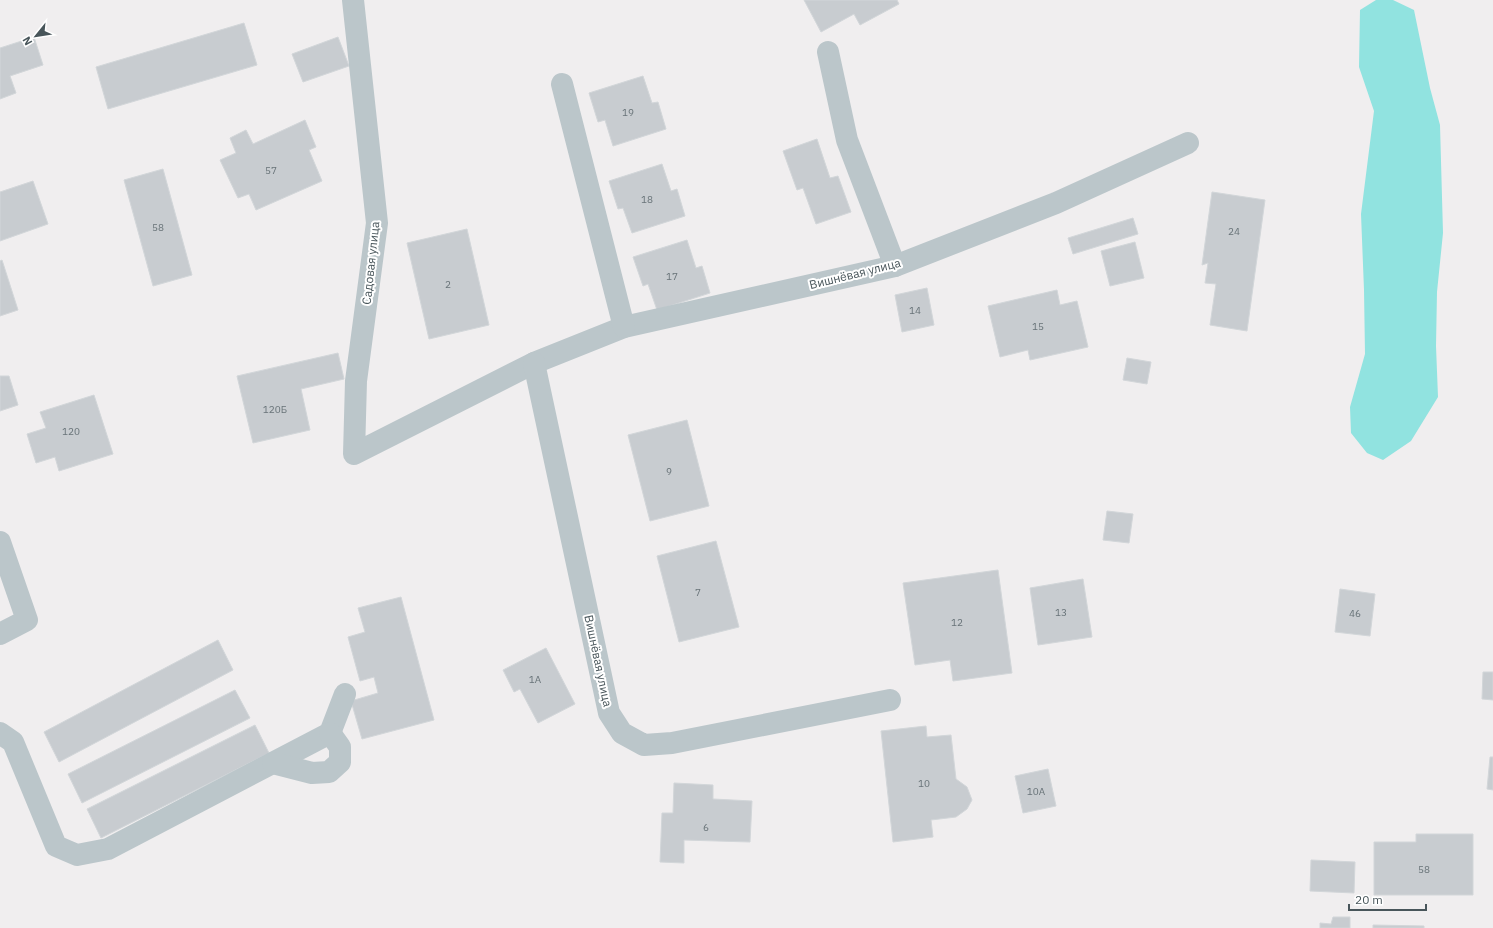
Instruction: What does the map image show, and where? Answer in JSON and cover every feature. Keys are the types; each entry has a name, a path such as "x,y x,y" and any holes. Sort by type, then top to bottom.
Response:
{"street":[{"name":"Садовая улица","path":"353,0 377,223 356,381 354,454"},
{"path":"828,52 847,140 895,266"},
{"path":"562,84 624,327"},
{"name":"Вишнёвая улица","path":"354,454 534,363 624,327 895,266 1056,203 1188,144"},
{"name":"Вишнёвая улица","path":"534,363 609,713 622,733 644,745 672,743 890,700"},
{"path":"0,542 27,620 0,634"},
{"path":"0,733 13,742 56,846 76,855 108,849 330,734 345,694"},
{"path":"273,763 312,773 329,772 340,762 340,747 330,734"}],"water":[{"path":"1376,0 1393,0 1414,10 1430,88 1440,125 1443,233 1437,292 1436,346 1438,397 1411,441 1383,460 1367,453 1351,433 1350,407 1365,354 1361,214 1374,111 1359,67 1360,10"}],"building":[{"path":"804,0 897,0 899,4 860,25 854,14 821,32"},
{"path":"244,23 257,65 108,109 96,67"},
{"path":"34,37 43,65 10,76 16,93 0,99 0,48"},
{"path":"338,37 349,66 303,82 292,54"},
{"path":"643,76 652,103 658,102 666,129 613,146 605,120 598,122 589,93"},
{"path":"305,120 316,147 309,150 322,181 256,210 249,194 238,198 220,160 236,153 230,138 246,130 253,144"},
{"path":"817,139 830,178 838,176 851,212 816,224 803,188 797,190 783,151"},
{"path":"662,164 671,191 677,189 685,216 632,233 623,208 618,209 609,181"},
{"path":"163,169 192,275 153,286 124,180"},
{"path":"33,181 48,224 0,241 0,192"},
{"path":"1212,192 1265,200 1247,331 1210,325 1216,284 1205,283 1208,263 1202,265"},
{"path":"1133,218 1138,234 1073,254 1068,238"},
{"path":"467,229 489,325 429,339 407,243"},
{"path":"687,240 696,268 702,266 710,293 657,310 648,284 643,286 633,257"},
{"path":"1135,242 1144,278 1110,286 1101,251"},
{"path":"2,260 18,310 0,316 0,261"},
{"path":"927,288 934,325 902,332 895,295"},
{"path":"1057,290 1060,305 1077,301 1088,347 1030,360 1028,350 1000,357 988,306"},
{"path":"338,353 344,379 301,389 310,430 253,443 237,376"},
{"path":"1127,358 1151,362 1147,384 1123,380"},
{"path":"0,376 9,376 18,405 0,411"},
{"path":"94,395 113,454 59,471 55,457 36,463 27,434 46,428 40,412"},
{"path":"687,420 709,506 650,521 628,435"},
{"path":"1107,511 1133,514 1129,543 1103,540"},
{"path":"716,541 739,627 679,642 657,556"},
{"path":"998,570 1012,673 953,681 950,660 915,665 903,583"},
{"path":"1083,579 1092,637 1038,645 1030,588"},
{"path":"1340,589 1375,594 1370,636 1335,632"},
{"path":"401,597 434,720 362,739 351,701 378,693 374,677 360,681 348,637 365,632 358,608"},
{"path":"218,640 233,670 59,762 44,732"},
{"path":"546,648 575,704 538,723 520,689 514,692 503,670"},
{"path":"1483,672 1493,672 1493,700 1482,699"},
{"path":"235,690 250,718 82,803 68,774"},
{"path":"255,725 269,753 101,838 87,809"},
{"path":"926,726 927,737 951,735 956,779 967,787 972,800 967,809 956,817 931,820 933,837 893,842 881,731"},
{"path":"1490,757 1493,757 1493,790 1487,789"},
{"path":"1048,769 1056,806 1023,813 1015,776"},
{"path":"674,783 713,785 713,799 752,801 750,842 684,840 684,863 660,862 662,813 673,813"},
{"path":"1416,834 1473,834 1473,895 1374,895 1374,842 1416,842"},
{"path":"1311,860 1355,862 1354,893 1310,891"},
{"path":"1333,917 1350,917 1350,928 1320,928 1320,923 1331,924"},
{"path":"1373,925 1424,926 1424,928 1373,928"}]}
